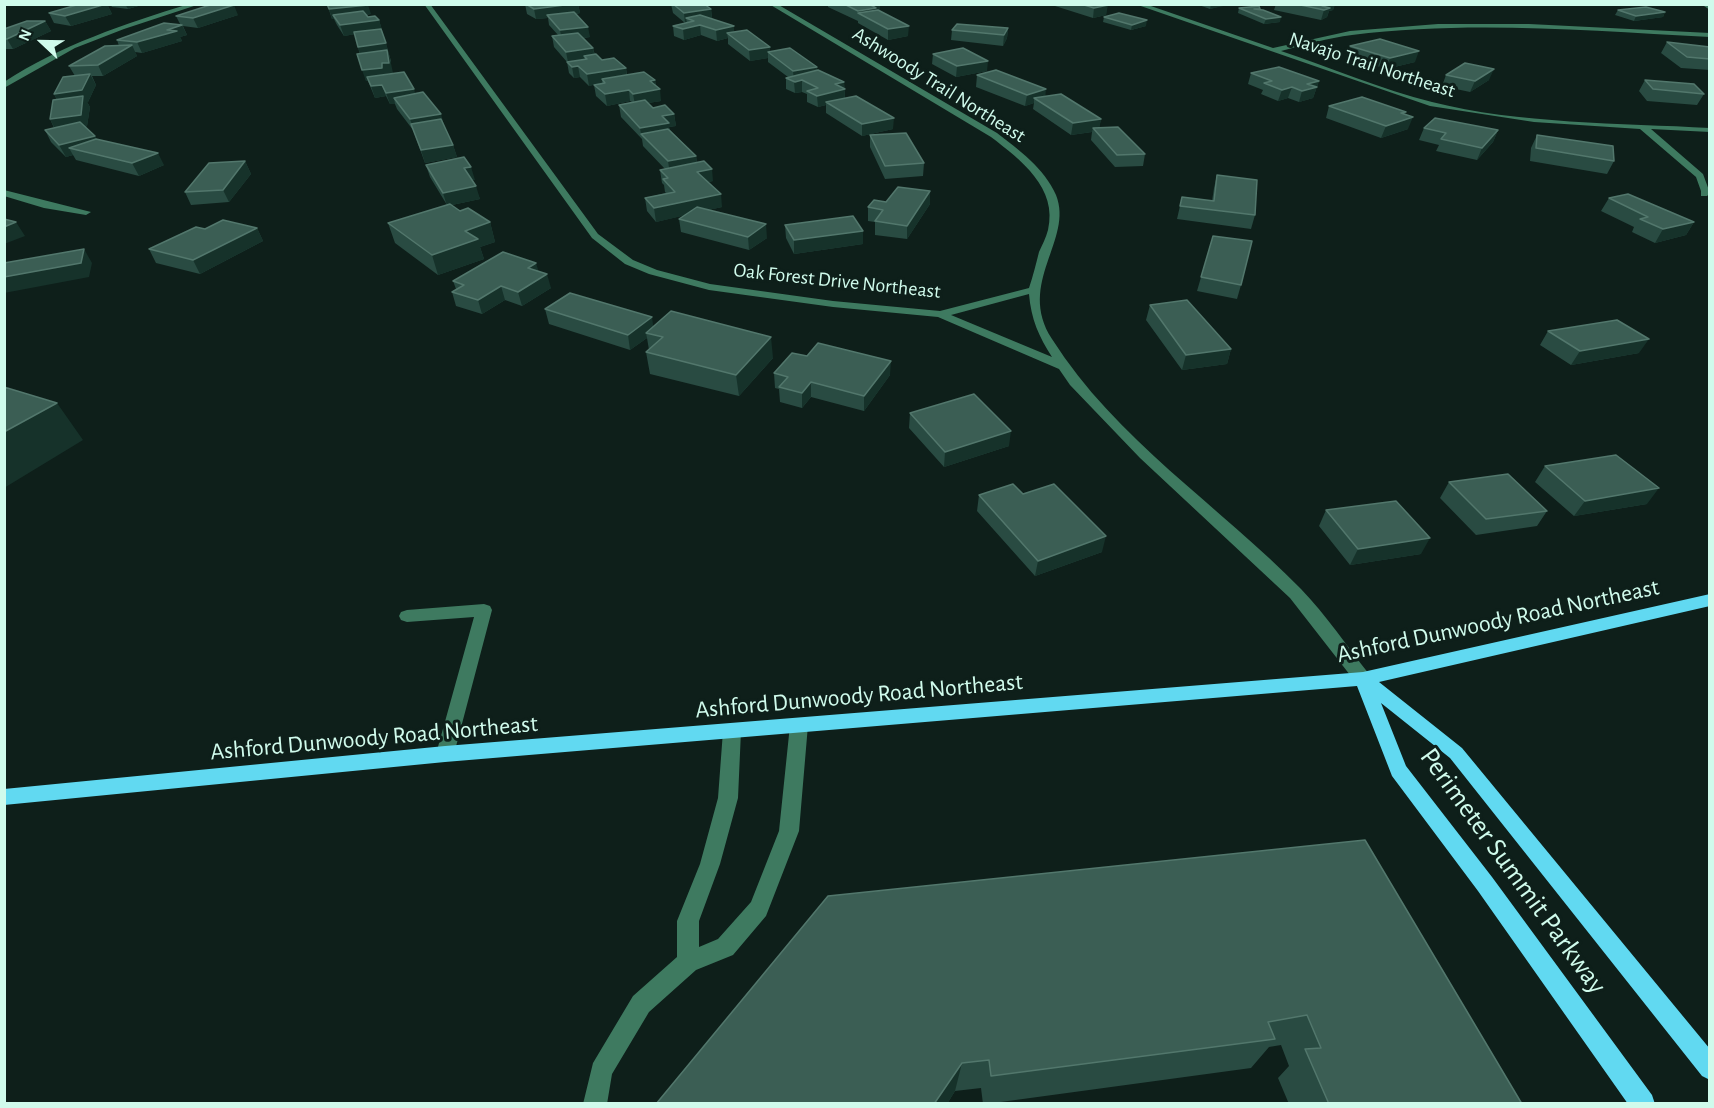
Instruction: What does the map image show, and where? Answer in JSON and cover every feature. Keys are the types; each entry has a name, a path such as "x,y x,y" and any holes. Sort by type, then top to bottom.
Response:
{"main road":[{"name":"Ashford Dunwoody Road Northeast","path":"4,797 445,754 1363,679 1710,600"},
{"name":"Perimeter Summit Parkway","path":"1363,679 1456,753 1710,1068"},
{"name":"Perimeter Summit Parkway","path":"1363,679 1399,770 1485,884 1643,1104"}],"street":[{"path":"4,86 30,68 103,33 197,4"},
{"name":"Oak Forest Drive Northeast","path":"427,4 595,236 629,262 653,272 709,287 833,304 940,314 1034,290"},
{"name":"Ashwoody Trail Northeast","path":"772,4 994,135 1021,156 1039,175 1051,195 1055,211 1053,231 1034,290"},
{"name":"Navajo Trail Northeast","path":"1138,4 1430,104 1461,111 1643,127 1710,130"},
{"path":"1704,4 1710,8"},
{"path":"1274,50 1346,34 1416,27 1565,28 1710,35"},
{"path":"1643,127 1700,177 1706,190 1704,194"},
{"path":"4,193 44,205 86,212"},
{"path":"1034,290 1036,312 1044,336 1074,382 1145,455 1296,594 1363,679"},
{"path":"940,314 1064,366"},
{"path":"407,616 484,610 445,754"},
{"path":"595,1104 601,1071 641,1004 688,962 725,947 759,909 789,831 799,725"},
{"path":"688,962 688,921 710,864 728,798 732,731"}],"building":[{"path":"80,4 106,4 65,16 49,13"},
{"path":"213,4 234,5 193,18 176,16"},
{"path":"327,4 368,4 368,5 329,9"},
{"path":"526,4 572,4 534,9"},
{"path":"673,4 704,4 711,9 684,13"},
{"path":"844,4 869,4 876,8 858,11"},
{"path":"1081,4 1107,4 1108,5 1094,8"},
{"path":"1296,4 1326,4 1322,6 1330,8 1324,10"},
{"path":"1259,6 1260,9 1254,9 1281,17 1266,19 1239,8"},
{"path":"1646,7 1665,12 1636,16 1618,10"},
{"path":"878,10 909,26 888,29 858,13"},
{"path":"363,11 368,17 375,16 379,20 340,25 333,15"},
{"path":"574,12 588,27 560,30 547,15"},
{"path":"1119,13 1147,20 1132,25 1104,17"},
{"path":"700,15 734,26 716,30 700,25 683,29 673,26 694,21 686,18"},
{"path":"27,21 45,21 4,39 4,29"},
{"path":"164,23 182,25 167,30 177,31 137,42 117,40"},
{"path":"957,24 1008,28 1004,35 952,30"},
{"path":"381,29 386,43 358,47 354,32"},
{"path":"747,30 770,47 749,50 727,33"},
{"path":"578,33 593,48 566,52 552,36"},
{"path":"1380,39 1419,51 1390,58 1350,46"},
{"path":"1667,42 1710,47 1710,59 1687,57"},
{"path":"132,45 98,65 69,66 105,46"},
{"path":"790,48 817,67 793,71 768,52"},
{"path":"963,48 988,61 957,66 933,54"},
{"path":"387,50 389,63 382,63 382,68 362,70 357,54"},
{"path":"596,54 602,60 614,58 626,68 587,74 578,66 572,67 567,62 587,59 584,56"},
{"path":"1465,63 1494,69 1475,81 1446,75"},
{"path":"1279,67 1319,81 1307,84 1317,87 1302,91 1292,87 1282,90 1264,83 1272,81 1251,73"},
{"path":"818,70 844,82 835,84 845,89 817,96 807,91 818,88 802,80 795,82 786,78"},
{"path":"996,70 1046,89 1027,95 977,75"},
{"path":"404,72 414,89 386,93 382,85 371,86 367,77"},
{"path":"644,72 655,80 650,81 660,89 633,94 629,90 605,94 594,85 605,83 602,79"},
{"path":"90,74 82,90 54,94 63,77"},
{"path":"1645,80 1694,84 1704,94 1653,89"},
{"path":"423,92 441,114 410,119 394,98"},
{"path":"1061,94 1101,119 1073,123 1034,98"},
{"path":"83,96 81,115 50,119 53,100"},
{"path":"856,96 894,118 862,124 826,102"},
{"path":"1362,97 1406,112 1401,113 1413,117 1386,126 1329,106"},
{"path":"645,100 653,108 665,105 674,114 662,116 669,123 640,128 619,105"},
{"path":"1435,118 1498,130 1482,148 1441,139 1446,133 1424,128"},
{"path":"441,119 453,145 421,150 411,124"},
{"path":"80,122 95,136 59,145 45,130"},
{"path":"1118,127 1145,154 1117,155 1093,128"},
{"path":"668,129 696,156 668,161 641,134"},
{"path":"906,133 924,163 885,166 870,135"},
{"path":"1537,135 1613,146 1614,161 1536,148"},
{"path":"96,139 158,153 132,163 69,148"},
{"path":"464,157 471,167 464,168 476,186 443,193 426,165"},
{"path":"245,161 223,190 185,192 209,163"},
{"path":"704,161 712,169 697,172 721,194 654,208 645,198 675,192 663,179 668,178 660,170"},
{"path":"1217,175 1257,180 1255,215 1180,206 1182,197 1214,201"},
{"path":"898,187 930,191 907,226 875,221 883,210 868,207 874,200 886,202"},
{"path":"1628,194 1694,222 1663,229 1640,219 1648,217 1609,198"},
{"path":"450,204 460,211 468,208 490,222 465,231 478,239 432,255 388,223"},
{"path":"697,207 766,224 748,237 679,219"},
{"path":"853,216 863,231 794,240 785,225"},
{"path":"4,219 16,222 4,227"},
{"path":"223,220 257,228 193,260 149,249 196,227 205,229"},
{"path":"1213,236 1252,241 1241,285 1201,277"},
{"path":"84,249 81,263 4,277 4,263"},
{"path":"503,252 536,263 528,268 547,274 518,292 501,286 478,300 452,292 464,285 453,281"},
{"path":"570,293 652,317 628,335 545,309"},
{"path":"1187,300 1231,349 1186,355 1150,305"},
{"path":"671,311 771,337 736,375 646,352 663,337 646,333"},
{"path":"1617,320 1649,339 1580,351 1548,331"},
{"path":"818,343 891,361 864,396 811,382 802,393 779,387 788,377 774,373 792,353 807,356"},
{"path":"4,387 57,403 4,432"},
{"path":"974,394 1011,431 945,452 910,413"},
{"path":"1616,455 1659,488 1585,501 1545,466"},
{"path":"1508,474 1547,511 1486,519 1449,482"},
{"path":"1013,484 1023,494 1054,484 1106,536 1038,561 979,495"},
{"path":"1396,501 1430,538 1358,549 1326,510"},
{"path":"1365,840 1522,1104 1329,1104 1305,1049 1321,1048 1307,1015 1268,1022 1275,1039 991,1076 989,1060 962,1063 934,1104 656,1104 828,896"}]}
